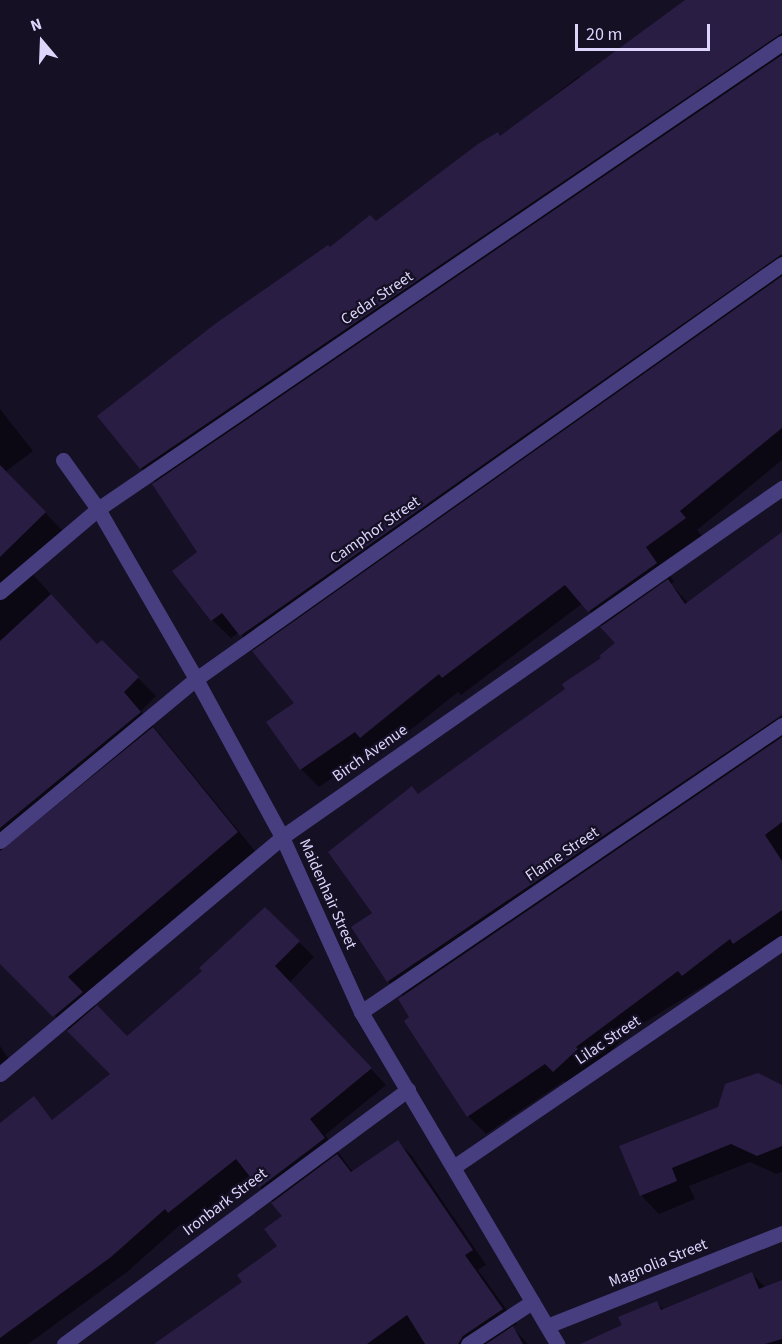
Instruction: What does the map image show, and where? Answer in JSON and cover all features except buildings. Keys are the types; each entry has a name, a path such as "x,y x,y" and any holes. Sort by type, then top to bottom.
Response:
{"street":[{"name":"Cedar Street","path":"0,592 98,509 782,43"},
{"name":"Camphor Street","path":"0,841 196,679 782,264"},
{"name":"Maidenhair Street","path":"63,460 98,509 196,679 282,837 361,1012 455,1166 557,1344"},
{"name":"Birch Avenue","path":"0,1074 282,837 782,488"},
{"name":"Flame Street","path":"361,1012 782,725"},
{"name":"Lilac Street","path":"455,1166 782,943"},
{"name":"Ironbark Street","path":"64,1344 408,1089"},
{"name":"Magnolia Street","path":"547,1326 782,1233"},
{"path":"468,1344 532,1302"}]}
